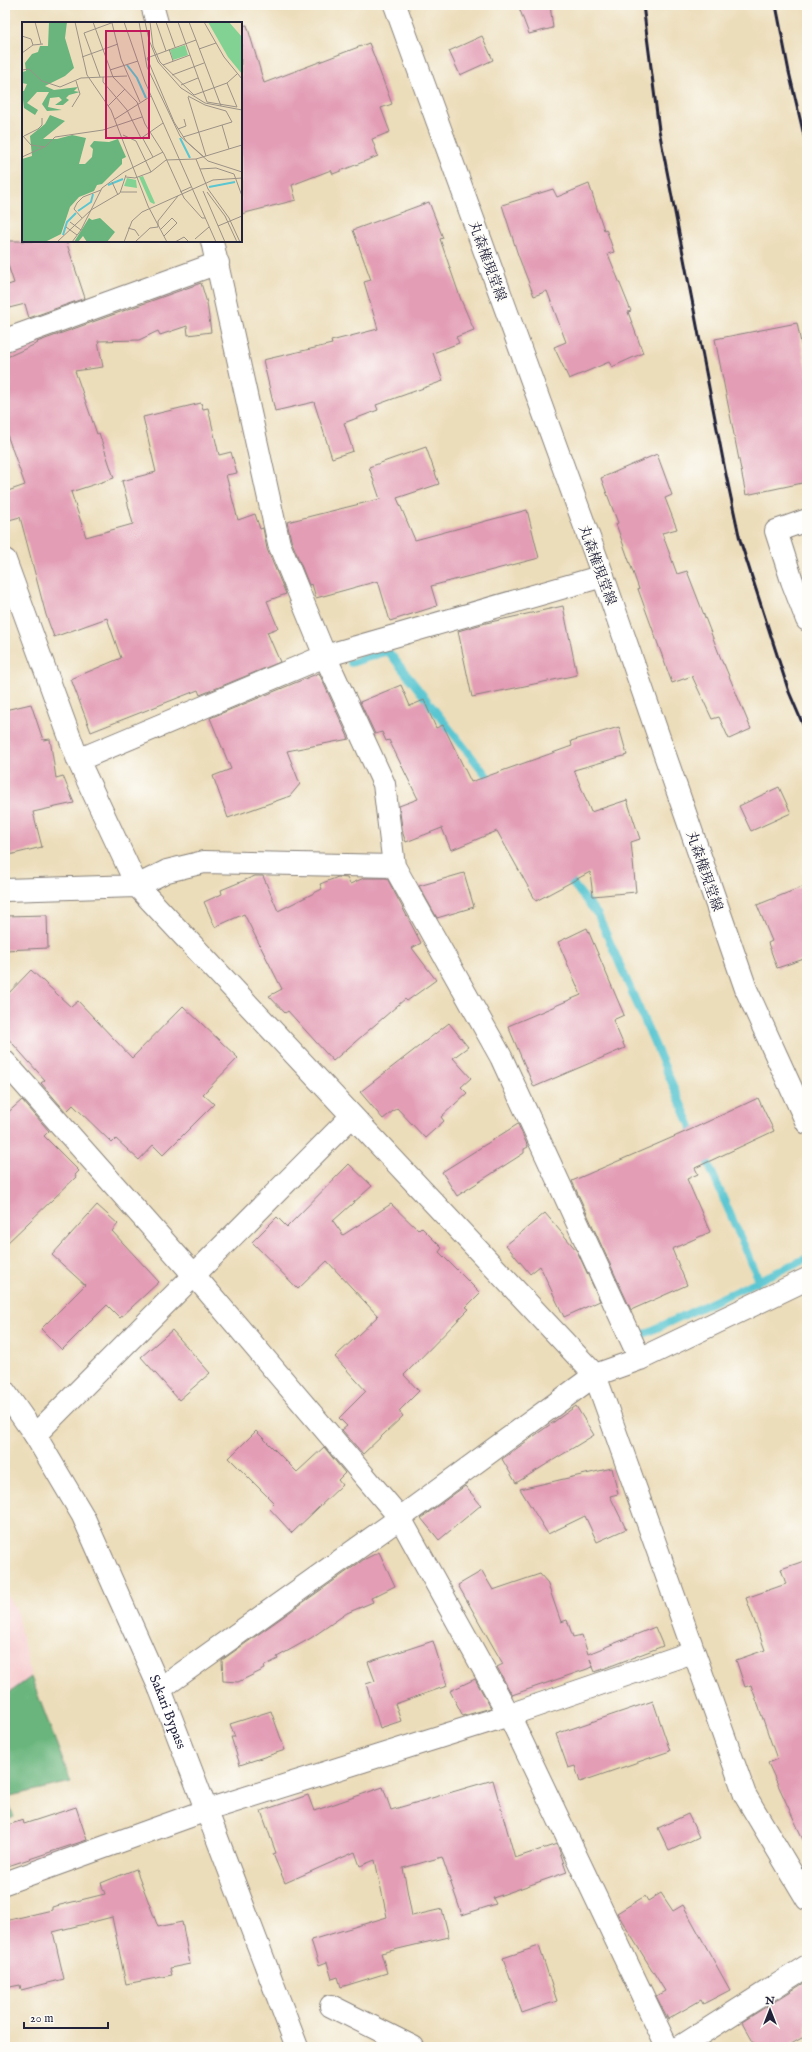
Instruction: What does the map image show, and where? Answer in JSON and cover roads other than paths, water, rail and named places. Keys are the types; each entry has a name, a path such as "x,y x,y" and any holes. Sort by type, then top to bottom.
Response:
{"main road":[{"path":"152,5 157,22"},
{"name":"丸森権現堂線","path":"395,5 603,576 746,989 807,1123"},
{"path":"212,242 279,544 325,656 384,784 394,866 502,1057 640,1359"},
{"path":"5,340 218,263"},
{"path":"807,520 776,530 792,581 807,620"},
{"path":"5,560 78,760 137,886 596,1375 745,1795 807,1899"},
{"path":"78,760 325,656 603,576"},
{"path":"5,890 137,886 167,871 204,862 394,866"},
{"path":"5,1062 194,1276 400,1518 510,1714 667,2047"},
{"path":"35,1435 352,1116"},
{"path":"160,1689 400,1518 596,1375 640,1359 807,1279"},
{"name":"Sakari Bypass","path":"5,1392 35,1435 83,1516 160,1689 298,2047"},
{"path":"5,1883 207,1810 510,1714 693,1652"},
{"path":"688,2045 807,1966"},
{"path":"331,2006 413,2047"}],"waterway":[{"path":"351,663 388,651 494,785"},
{"path":"565,874 598,915 696,1138"},
{"path":"704,1154 759,1280"},
{"path":"642,1335 807,1258"}],"railway":[{"path":"643,5 659,130 740,540 789,692 807,734"},
{"path":"776,5 789,72 807,148"}]}
